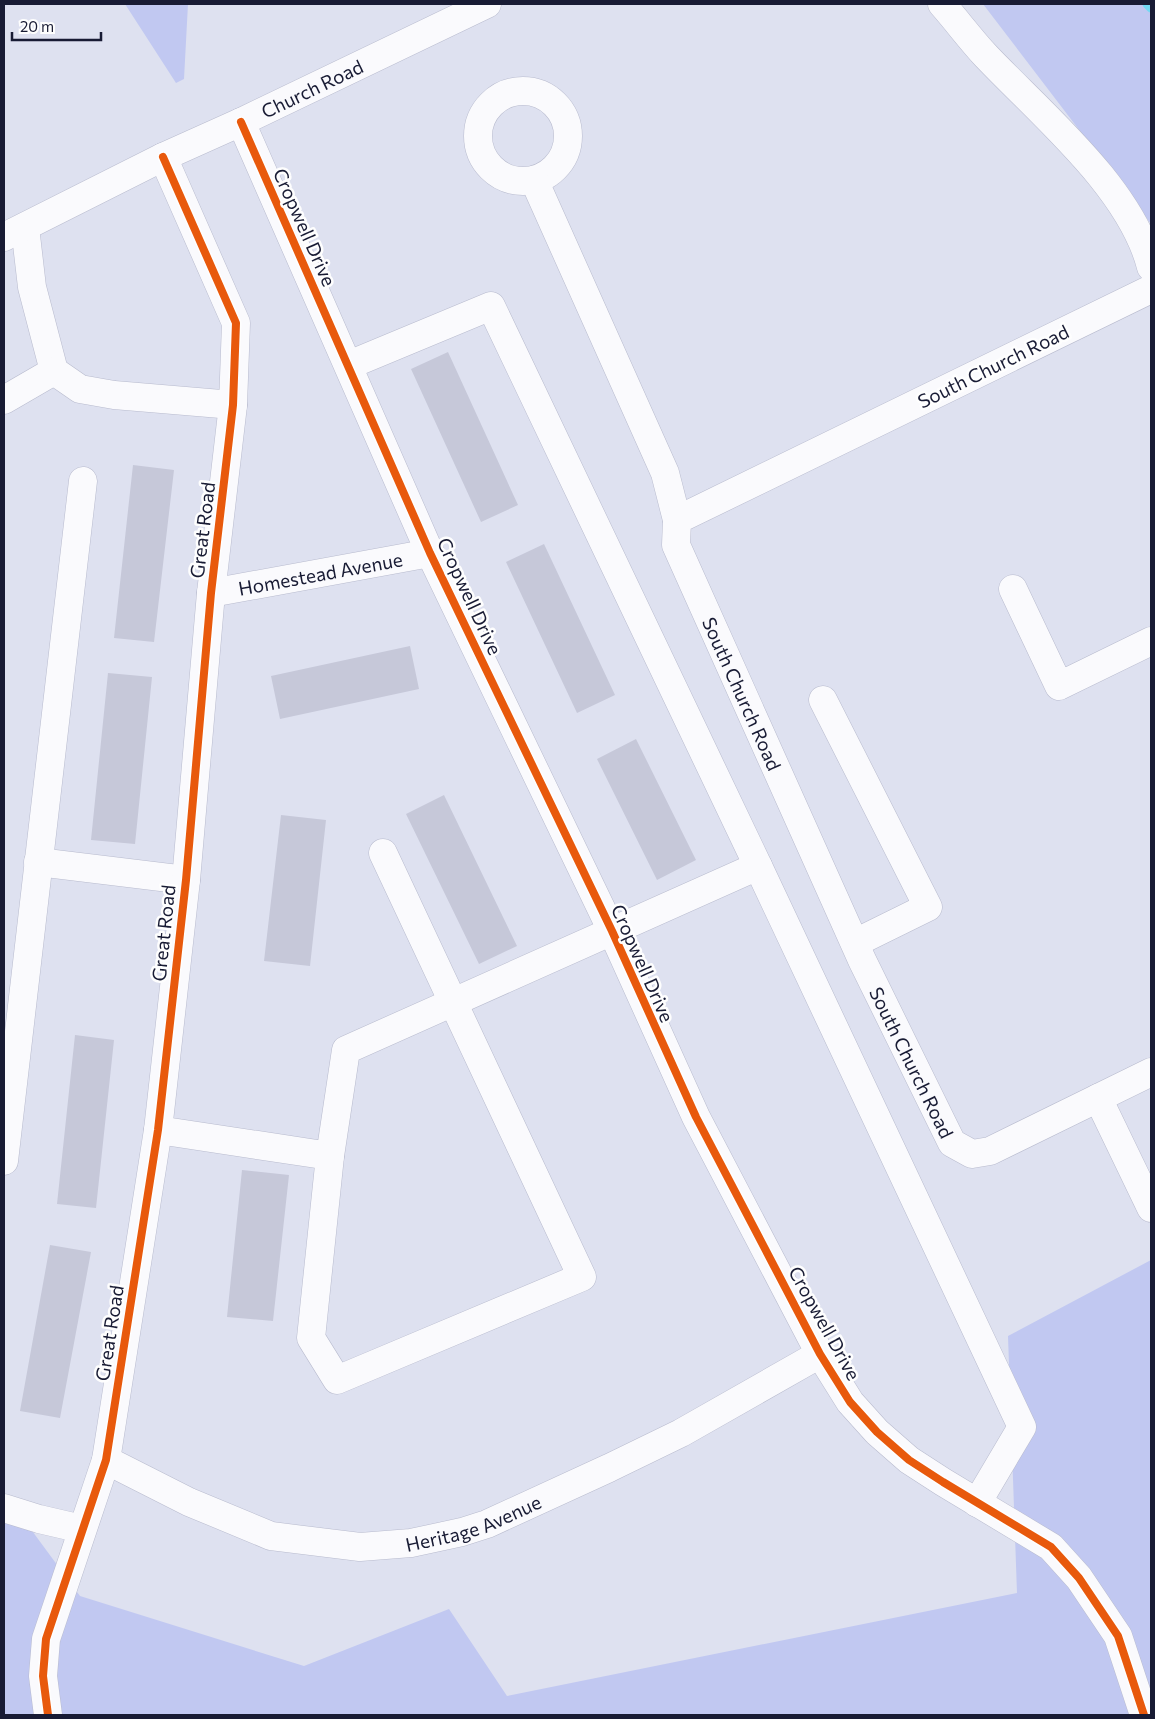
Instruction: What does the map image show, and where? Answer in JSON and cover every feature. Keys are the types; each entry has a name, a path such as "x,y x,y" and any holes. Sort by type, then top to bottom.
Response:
{"street":[{"name":"Church Road","path":"14,232 162,157 241,122 487,4"},
{"path":"942,4 985,55 1091,164 1133,221 1151,267"},
{"name":"Cropwell Drive","path":"241,122 430,552 612,931 696,1117 820,1354 850,1402 877,1432 909,1460 1051,1547 1079,1578 1118,1636 1144,1715"},
{"name":"Great Road","path":"48,1715 43,1676 46,1639 106,1460 158,1130 186,880 211,593 233,405 236,323 162,157"},
{"path":"534,180 665,474 676,520"},
{"path":"14,232 32,287 54,371 80,389 114,395 233,405"},
{"name":"South Church Road","path":"1151,289 676,520 676,545 687,571 855,943 952,1144 972,1154 990,1151 1151,1072"},
{"path":"349,366 491,306 758,866 1022,1427 977,1503"},
{"path":"4,400 54,371"},
{"path":"4,1160 83,481"},
{"name":"Homestead Avenue","path":"211,593 430,552"},
{"path":"1013,589 1059,686 1151,642"},
{"path":"823,700 928,907 855,943"},
{"path":"383,853 454,1003 582,1277 337,1380 311,1338 330,1156 346,1050 454,1003 758,866"},
{"path":"38,862 186,880"},
{"path":"1098,1098 1151,1208"},
{"path":"158,1130 330,1156"},
{"name":"Heritage Avenue","path":"106,1460 188,1502 271,1536 360,1547 411,1544 487,1524 609,1468 681,1433 820,1354"},
{"path":"4,1508 39,1519 82,1529"}],"shaded area":[{"path":"125,4 188,4 184,79 176,83"},
{"path":"983,4 1151,4 1151,224"},
{"path":"1151,1260 1151,1715 4,1715 4,1512 27,1524 80,1596 304,1666 449,1609 507,1696 1017,1593 1008,1336"}],"building":[{"path":"448,352 518,505 481,522 411,369"},
{"path":"133,465 174,470 154,642 114,638"},
{"path":"544,544 615,695 577,713 506,562"},
{"path":"410,646 419,689 280,719 271,676"},
{"path":"108,673 152,677 135,844 91,840"},
{"path":"636,739 696,860 657,880 597,759"},
{"path":"444,795 517,946 479,964 406,814"},
{"path":"281,815 326,820 310,966 264,961"},
{"path":"75,1035 114,1040 96,1208 57,1204"},
{"path":"242,1170 289,1175 273,1321 227,1317"},
{"path":"50,1245 91,1252 60,1418 20,1411"}],"waterway":[{"path":"1147,4 1151,8"}],"cycle path":[{"path":"241,122 430,553 612,931 696,1117 820,1354 850,1402 877,1432 909,1460 1051,1547 1079,1578 1118,1636 1144,1715"},
{"path":"48,1715 43,1676 46,1639 106,1460 158,1130 186,880 211,593 233,405 236,323 163,157"}]}
